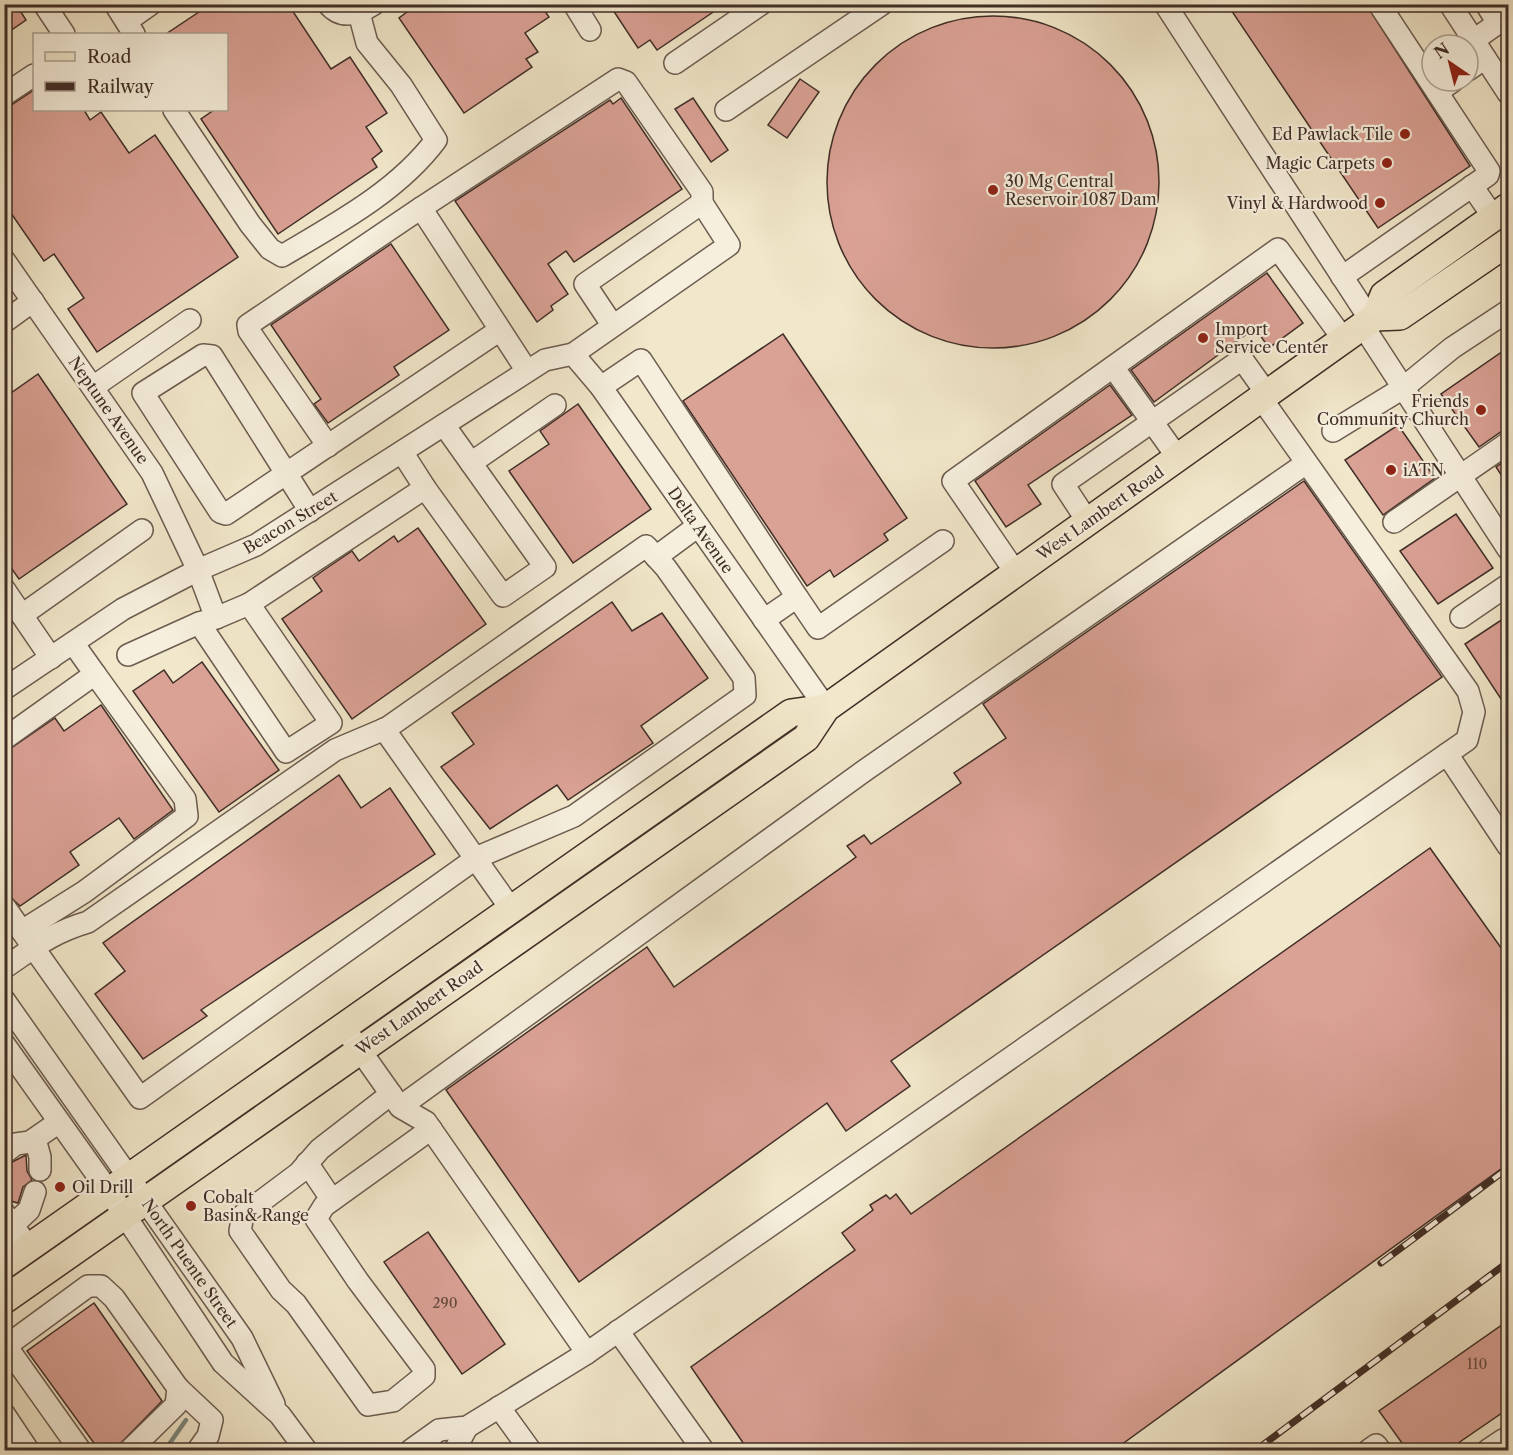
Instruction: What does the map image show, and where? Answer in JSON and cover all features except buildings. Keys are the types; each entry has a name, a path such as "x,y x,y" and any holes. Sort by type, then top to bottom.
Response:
{"main road":[{"name":"West Lambert Road","path":"1363,326 1384,295 1501,212"},
{"name":"West Lambert Road","path":"4,1300 806,738 826,708 1363,326 1400,316 1509,242"},
{"name":"West Lambert Road","path":"4,1265 791,713 826,708"}],"street":[{"path":"44,4 63,33"},
{"path":"125,20 150,4"},
{"path":"175,111 250,224 270,249 282,256 376,196 424,156 436,140 401,85 367,43 366,9 345,15 328,4"},
{"path":"574,4 590,30"},
{"path":"675,63 761,4"},
{"path":"726,110 882,4"},
{"path":"1166,4 1342,277 1363,326 1509,549"},
{"path":"1379,4 1420,56"},
{"path":"1450,4 1469,33"},
{"path":"1480,37 1503,26 1486,4"},
{"path":"1480,50 1507,89"},
{"path":"1480,62 1485,58"},
{"path":"4,95 33,76"},
{"path":"328,446 249,331 248,325 618,79 626,81 702,192 702,203 729,245 573,354"},
{"path":"1342,277 1488,175 1488,168 1448,93"},
{"path":"1472,186 1501,212"},
{"path":"613,326 585,284 702,203"},
{"path":"421,208 527,371"},
{"path":"1016,573 953,481 1278,249 1363,326"},
{"name":"Neptune Avenue","path":"4,260 152,473 198,570 207,620 286,752 331,723 249,604"},
{"path":"4,322 33,301"},
{"path":"1333,431 1403,388 1452,348 1509,311"},
{"path":"93,387 190,320"},
{"path":"124,365 220,512 226,514 500,330"},
{"name":"Beacon Street","path":"4,689 123,609 198,570 256,545 545,360 573,354"},
{"name":"Delta Avenue","path":"573,354 601,387 826,708"},
{"path":"143,393 203,355 212,356 309,511"},
{"path":"411,1450 440,1430 467,1427 587,1353 1467,740 1474,712 1468,691 1310,467 1305,464 1242,359 1063,484 1088,522"},
{"path":"601,387 640,360 818,628 943,541"},
{"path":"1113,367 1178,458"},
{"path":"471,464 555,405"},
{"path":"402,452 425,488 503,596 545,567 444,425"},
{"path":"1394,522 1509,443"},
{"path":"431,1129 324,1206 316,1219 358,1281 424,1369 424,1376 393,1401 368,1405 296,1304 281,1290 240,1231 243,1215 307,1163 320,1149 395,1101 1305,464"},
{"path":"128,655 249,604 425,488"},
{"path":"656,557 698,526"},
{"path":"22,615 142,530"},
{"path":"4,906 140,1098 476,858 574,816 745,695 744,678 646,546 384,729 335,750 88,922 28,939"},
{"path":"1461,617 1509,585"},
{"path":"4,589 51,658"},
{"path":"764,620 797,597"},
{"path":"4,968 28,939 84,892 187,816 185,799 73,642"},
{"path":"4,739 95,674"},
{"path":"384,729 512,909"},
{"path":"1447,754 1509,846"},
{"name":"North Puente Street","path":"4,1000 135,1208 223,1363 280,1415"},
{"path":"343,1026 395,1101 426,1122 587,1353"},
{"name":"North Puente Street","path":"4,1044 59,1122 120,1185"},
{"path":"4,1153 16,1144 35,1139 59,1122"},
{"path":"35,1139 40,1157 40,1170"},
{"path":"307,1163 332,1200"},
{"path":"29,1248 9,1220 28,1210 35,1192"},
{"name":"North Puente Street","path":"135,1208 242,1338 280,1415 306,1450"},
{"path":"80,1450 7,1351 88,1286 101,1286 114,1298 178,1389 212,1420 208,1436 198,1450"},
{"path":"618,1331 703,1450"},
{"path":"130,1450 176,1405 178,1389"},
{"path":"498,1407 530,1450"},
{"path":"4,1414 28,1450"},
{"path":"455,1450 467,1427"},
{"path":"1488,1450 1503,1440 1509,1447"},
{"path":"1369,1450 1376,1445 1380,1450"}],"waterway":[{"path":"165,1450 186,1420"}],"railway":[{"path":"1381,1263 1508,1168"},
{"path":"1256,1450 1508,1262"}],"place":[{"name":"Ed Pawlack Tile","path":"1405,134"},
{"name":"Magic Carpets","path":"1387,163"},
{"name":"30 Mg Central Reservoir 1087 Dam","path":"993,190"},
{"name":"Vinyl & Hardwood","path":"1380,203"},
{"name":"Import Service Center","path":"1203,338"},
{"name":"Friends Community Church","path":"1481,410"},
{"name":"iATN","path":"1391,470"},
{"name":"Oil Drill","path":"60,1187"},
{"name":"Cobalt Basin& Range","path":"191,1206"}]}
